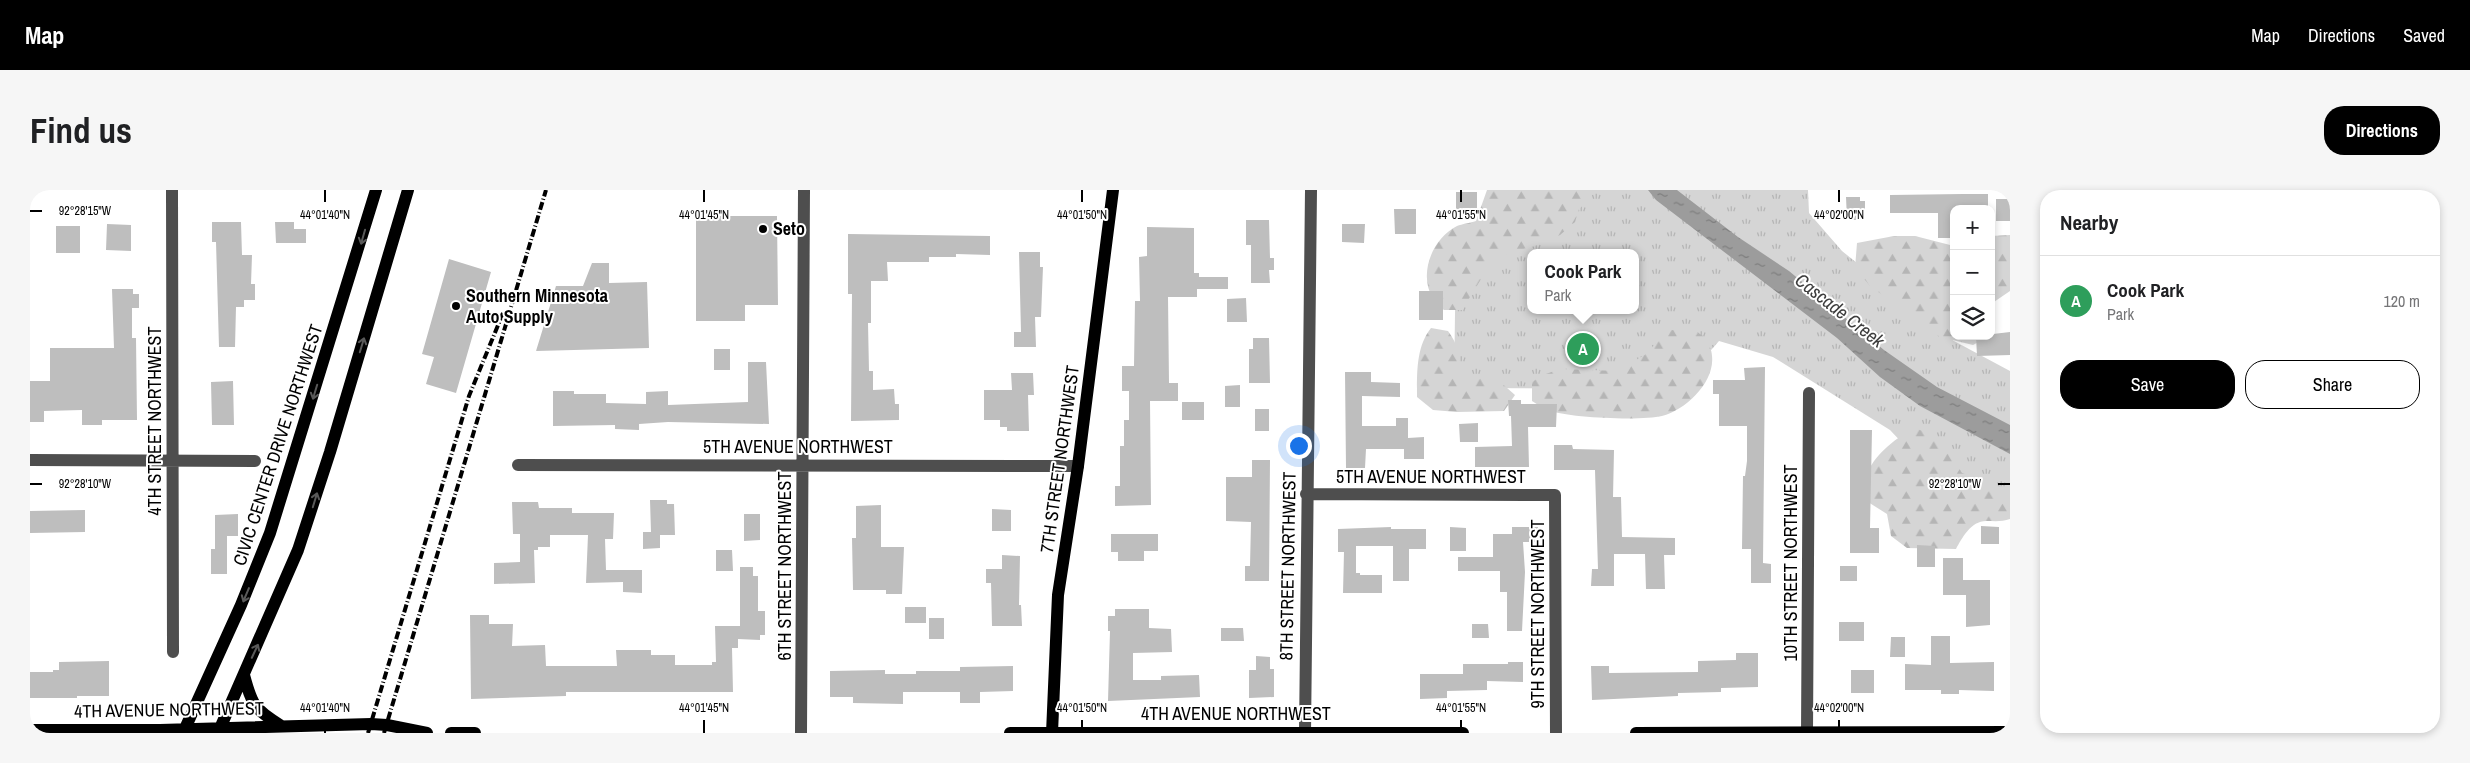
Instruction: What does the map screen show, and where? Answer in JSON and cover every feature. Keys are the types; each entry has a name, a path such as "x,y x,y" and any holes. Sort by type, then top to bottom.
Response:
{"main road":[{"name":"CIVIC CENTER DRIVE NORTHWEST","path":"184,731 241,606 270,534 376,190"},
{"path":"219,730 286,580 311,512 408,190"},
{"name":"7TH STREET NORTHWEST","path":"1052,733 1058,595 1078,466 1113,190"},
{"path":"244,675 249,696 258,711 280,725"},
{"name":"4TH AVENUE NORTHWEST","path":"30,730 184,731 280,725 387,725 427,733"},
{"path":"1636,733 2010,732"},
{"path":"451,733 475,733"},
{"name":"4TH AVENUE NORTHWEST","path":"1010,733 1463,733"}],"street":[{"name":"4TH STREET NORTHWEST","path":"172,190 173,652"},
{"name":"6TH STREET NORTHWEST","path":"801,733 804,190"},
{"name":"8TH STREET NORTHWEST","path":"1304,732 1311,190"},
{"name":"10TH STREET NORTHWEST","path":"1807,733 1809,393"},
{"path":"30,460 255,461"},
{"name":"5TH AVENUE NORTHWEST","path":"518,465 1078,466"},
{"name":"5TH AVENUE NORTHWEST","path":"1306,494 1554,495"},
{"name":"9TH STREET NORTHWEST","path":"1554,495 1556,733"}],"green space":[{"path":"1487,190 1590,190 1592,197 1579,209 1575,222 1560,235 1535,246 1508,253 1486,271 1462,310 1444,310 1434,300 1429,289 1427,268 1430,258 1434,248 1448,232 1457,226 1476,221"},
{"path":"1547,190 1808,190 1809,213 1842,251 1950,338 1950,340 2010,371 2010,508 1941,484 1890,430 1773,357 1719,341 1677,389 1454,388 1456,240"},
{"path":"2010,235 2010,291 1995,301 1995,250 1995,236"},
{"path":"1894,236 1915,236 1950,245 1950,339 1940,337 1870,286 1855,268 1857,243"},
{"path":"1431,328 1448,331 1458,351 1461,374 1498,380 1515,395 1504,411 1457,412 1433,410 1417,397 1417,370 1420,352 1422,343"},
{"path":"1679,329 1694,330 1706,338 1711,351 1712,366 1704,385 1689,401 1671,413 1652,418 1587,417 1558,413 1532,401 1532,382 1543,375 1560,369 1618,371 1646,354 1667,331"},
{"path":"1952,340 1982,340 1973,345"},
{"path":"1914,428 1935,435 1962,473 2010,490 2010,519 1986,521 1976,524 1971,527 1956,549 1907,548 1891,536 1887,514 1868,502 1866,482 1871,465 1877,457 1891,443"}],"water":[{"path":"1648,190 1677,190 1738,237 1789,271 1884,350 1937,387 2010,425 2010,454 1920,406 1880,377 1837,338 1656,200"}],"building":[{"path":"1456,192 1477,192 1477,217 1456,217"},
{"path":"1988,194 1988,205 1950,205 1950,238 1938,238 1938,213 1890,213 1890,195"},
{"path":"1846,197 1860,197 1860,201 1865,201 1865,220 1847,220"},
{"path":"1996,199 2010,199 2010,221 1996,221"},
{"path":"1394,209 1416,209 1416,234 1395,234"},
{"path":"696,216 777,216 778,305 745,305 745,321 696,321"},
{"path":"1246,220 1269,220 1270,258 1274,258 1274,270 1269,270 1270,283 1251,283 1251,245 1246,245"},
{"path":"212,222 241,222 242,255 252,255 251,284 255,284 255,300 244,300 244,307 236,307 235,347 219,347 216,242 212,242"},
{"path":"275,222 294,222 294,229 306,229 306,243 276,243"},
{"path":"107,224 131,225 131,251 106,250"},
{"path":"1342,224 1365,224 1364,243 1342,242"},
{"path":"56,226 80,226 80,253 56,253"},
{"path":"1147,227 1194,228 1194,273 1199,273 1199,277 1228,277 1228,289 1197,289 1197,297 1168,297 1169,383 1178,383 1178,401 1150,401 1151,505 1115,506 1115,486 1120,486 1120,446 1124,446 1124,420 1129,420 1129,391 1122,391 1122,366 1134,366 1135,301 1140,301 1139,257 1147,256"},
{"path":"848,234 990,236 990,255 956,254 956,257 929,257 929,262 887,262 888,281 871,281 871,323 868,323 869,371 873,371 873,390 894,389 895,404 899,404 899,420 851,421 852,294 848,294"},
{"path":"1019,252 1040,252 1040,267 1043,267 1041,317 1035,317 1036,347 1014,347 1014,332 1021,332"},
{"path":"449,259 491,272 456,393 426,384 434,357 422,354"},
{"path":"592,263 609,263 609,283 647,282 649,348 536,351 556,286 583,286"},
{"path":"112,289 133,289 133,294 139,294 139,308 132,308 132,338 136,338 137,420 102,420 102,425 82,425 82,410 44,411 44,422 30,422 30,381 50,381 50,348 114,348"},
{"path":"1419,291 1443,291 1443,320 1419,320"},
{"path":"1246,298 1247,322 1227,322 1227,299"},
{"path":"2010,332 2010,355 1977,356 1976,340 1995,340 1995,334"},
{"path":"1253,338 1269,338 1270,383 1249,383 1249,349 1253,349"},
{"path":"714,349 730,349 730,370 714,370"},
{"path":"748,362 766,362 769,424 668,422 639,424 639,430 615,429 615,425 553,426 553,391 574,391 574,394 606,394 606,403 646,404 646,392 668,391 668,405 748,402"},
{"path":"1765,367 1763,563 1771,564 1771,583 1751,583 1751,549 1742,549 1743,476 1745,476 1747,461 1747,426 1719,426 1719,394 1713,394 1713,380 1745,380 1744,368"},
{"path":"1345,372 1371,372 1371,382 1400,383 1400,397 1362,396 1362,426 1396,426 1396,418 1408,418 1408,438 1424,437 1424,459 1404,459 1404,449 1366,449 1365,468 1346,468"},
{"path":"1011,373 1033,373 1034,395 1028,395 1029,431 1007,431 1007,427 1000,427 1000,420 984,420 984,390 1012,390"},
{"path":"233,381 234,425 212,425 211,382"},
{"path":"1240,385 1240,407 1225,407 1225,386"},
{"path":"1508,400 1521,400 1521,404 1557,404 1556,427 1528,427 1529,467 1475,467 1475,447 1512,446 1511,416 1509,416"},
{"path":"1182,402 1204,402 1204,420 1182,420"},
{"path":"1255,409 1269,409 1269,431 1255,431"},
{"path":"1478,423 1478,442 1460,442 1459,424"},
{"path":"1850,430 1872,430 1870,528 1879,528 1879,553 1850,553"},
{"path":"1554,445 1572,445 1573,449 1614,450 1613,497 1621,497 1622,537 1675,538 1675,555 1664,555 1665,589 1646,589 1645,554 1614,554 1614,586 1591,586 1592,569 1598,569 1595,470 1554,470"},
{"path":"1252,460 1270,460 1269,581 1245,581 1245,566 1250,566 1251,522 1226,521 1226,477 1252,477"},
{"path":"650,500 667,500 667,504 674,504 675,535 660,535 660,548 643,549 643,532 651,532"},
{"path":"512,502 538,502 539,508 572,508 572,513 614,513 613,539 605,539 606,570 642,570 642,593 623,592 623,582 586,583 588,535 550,535 550,547 538,547 538,550 534,550 535,583 494,584 494,563 520,562 520,534 513,534"},
{"path":"881,505 881,547 904,547 902,594 886,594 886,590 853,590 852,538 856,538 856,506"},
{"path":"992,509 1011,510 1011,531 992,531"},
{"path":"85,510 85,532 30,533 30,511"},
{"path":"238,514 238,536 227,536 227,574 211,574 211,549 215,549 215,515"},
{"path":"744,514 760,514 760,540 744,541"},
{"path":"1981,526 1999,527 1999,544 1981,544"},
{"path":"1391,527 1391,529 1426,529 1426,549 1409,549 1409,581 1393,581 1393,546 1356,546 1356,573 1360,573 1360,575 1382,575 1382,593 1343,593 1344,552 1338,552 1338,529"},
{"path":"1450,527 1466,528 1466,551 1450,551"},
{"path":"1512,527 1538,527 1538,542 1523,542 1525,572 1522,631 1507,631 1507,592 1500,592 1500,571 1458,571 1458,557 1493,557 1493,534 1512,534"},
{"path":"1111,534 1158,534 1158,551 1144,551 1144,561 1118,561 1118,552 1111,552"},
{"path":"1917,545 1935,546 1935,567 1917,567"},
{"path":"716,550 732,550 733,571 716,571"},
{"path":"1002,555 1020,556 1019,605 1021,605 1022,626 992,626 991,583 986,583 986,569 1002,569"},
{"path":"1943,558 1963,558 1963,580 1990,580 1990,625 1966,627 1966,595 1943,595"},
{"path":"1840,566 1857,566 1857,581 1840,581"},
{"path":"740,567 753,567 753,576 758,576 758,611 765,611 765,635 760,635 760,640 738,639 738,648 732,648 733,692 566,692 566,696 471,699 470,615 489,615 489,624 513,624 512,646 545,645 546,666 617,666 616,650 651,650 651,655 675,655 675,665 712,665 712,662 716,662 715,626 740,626"},
{"path":"905,607 926,607 926,623 905,623"},
{"path":"1115,609 1149,609 1149,628 1171,629 1172,652 1133,653 1133,680 1161,680 1161,676 1199,675 1200,697 1108,701 1110,631 1108,631 1108,616 1115,616"},
{"path":"929,618 944,618 944,639 929,639"},
{"path":"1839,622 1864,622 1864,641 1839,641"},
{"path":"1472,624 1488,624 1489,638 1472,638"},
{"path":"1221,628 1243,628 1244,641 1221,641"},
{"path":"1931,636 1950,636 1950,663 1994,662 1994,691 1959,690 1959,694 1941,694 1941,690 1905,690 1905,664 1931,665"},
{"path":"1891,637 1905,637 1905,657 1890,657"},
{"path":"1736,653 1758,653 1758,687 1721,688 1721,692 1678,693 1678,696 1592,700 1591,666 1609,666 1609,673 1698,672 1698,661 1736,660"},
{"path":"1256,656 1270,657 1270,669 1274,669 1274,697 1249,698 1249,670 1256,670"},
{"path":"109,661 109,696 30,698 30,672 53,672 53,670 59,670 59,662"},
{"path":"1508,662 1523,662 1523,682 1487,681 1487,690 1447,691 1447,698 1420,699 1420,674 1463,674 1463,664 1508,664"},
{"path":"1013,666 1013,691 980,692 980,703 960,703 960,692 903,692 903,704 853,703 853,697 830,697 830,671 885,670 885,674 916,674 916,671 960,671 960,667"},
{"path":"1851,670 1874,670 1874,693 1851,693"}],"railway":[{"path":"384,733 546,190"},
{"path":"368,733 469,396 503,313"}],"place":[{"name":"Seto","path":"763,229"},
{"name":"Southern Minnesota Auto Supply","path":"456,306"},
{"name":"Cook Park","path":"1583,349"}],"water label":[{"name":"Cascade Creek","path":"1840,310"}]}
